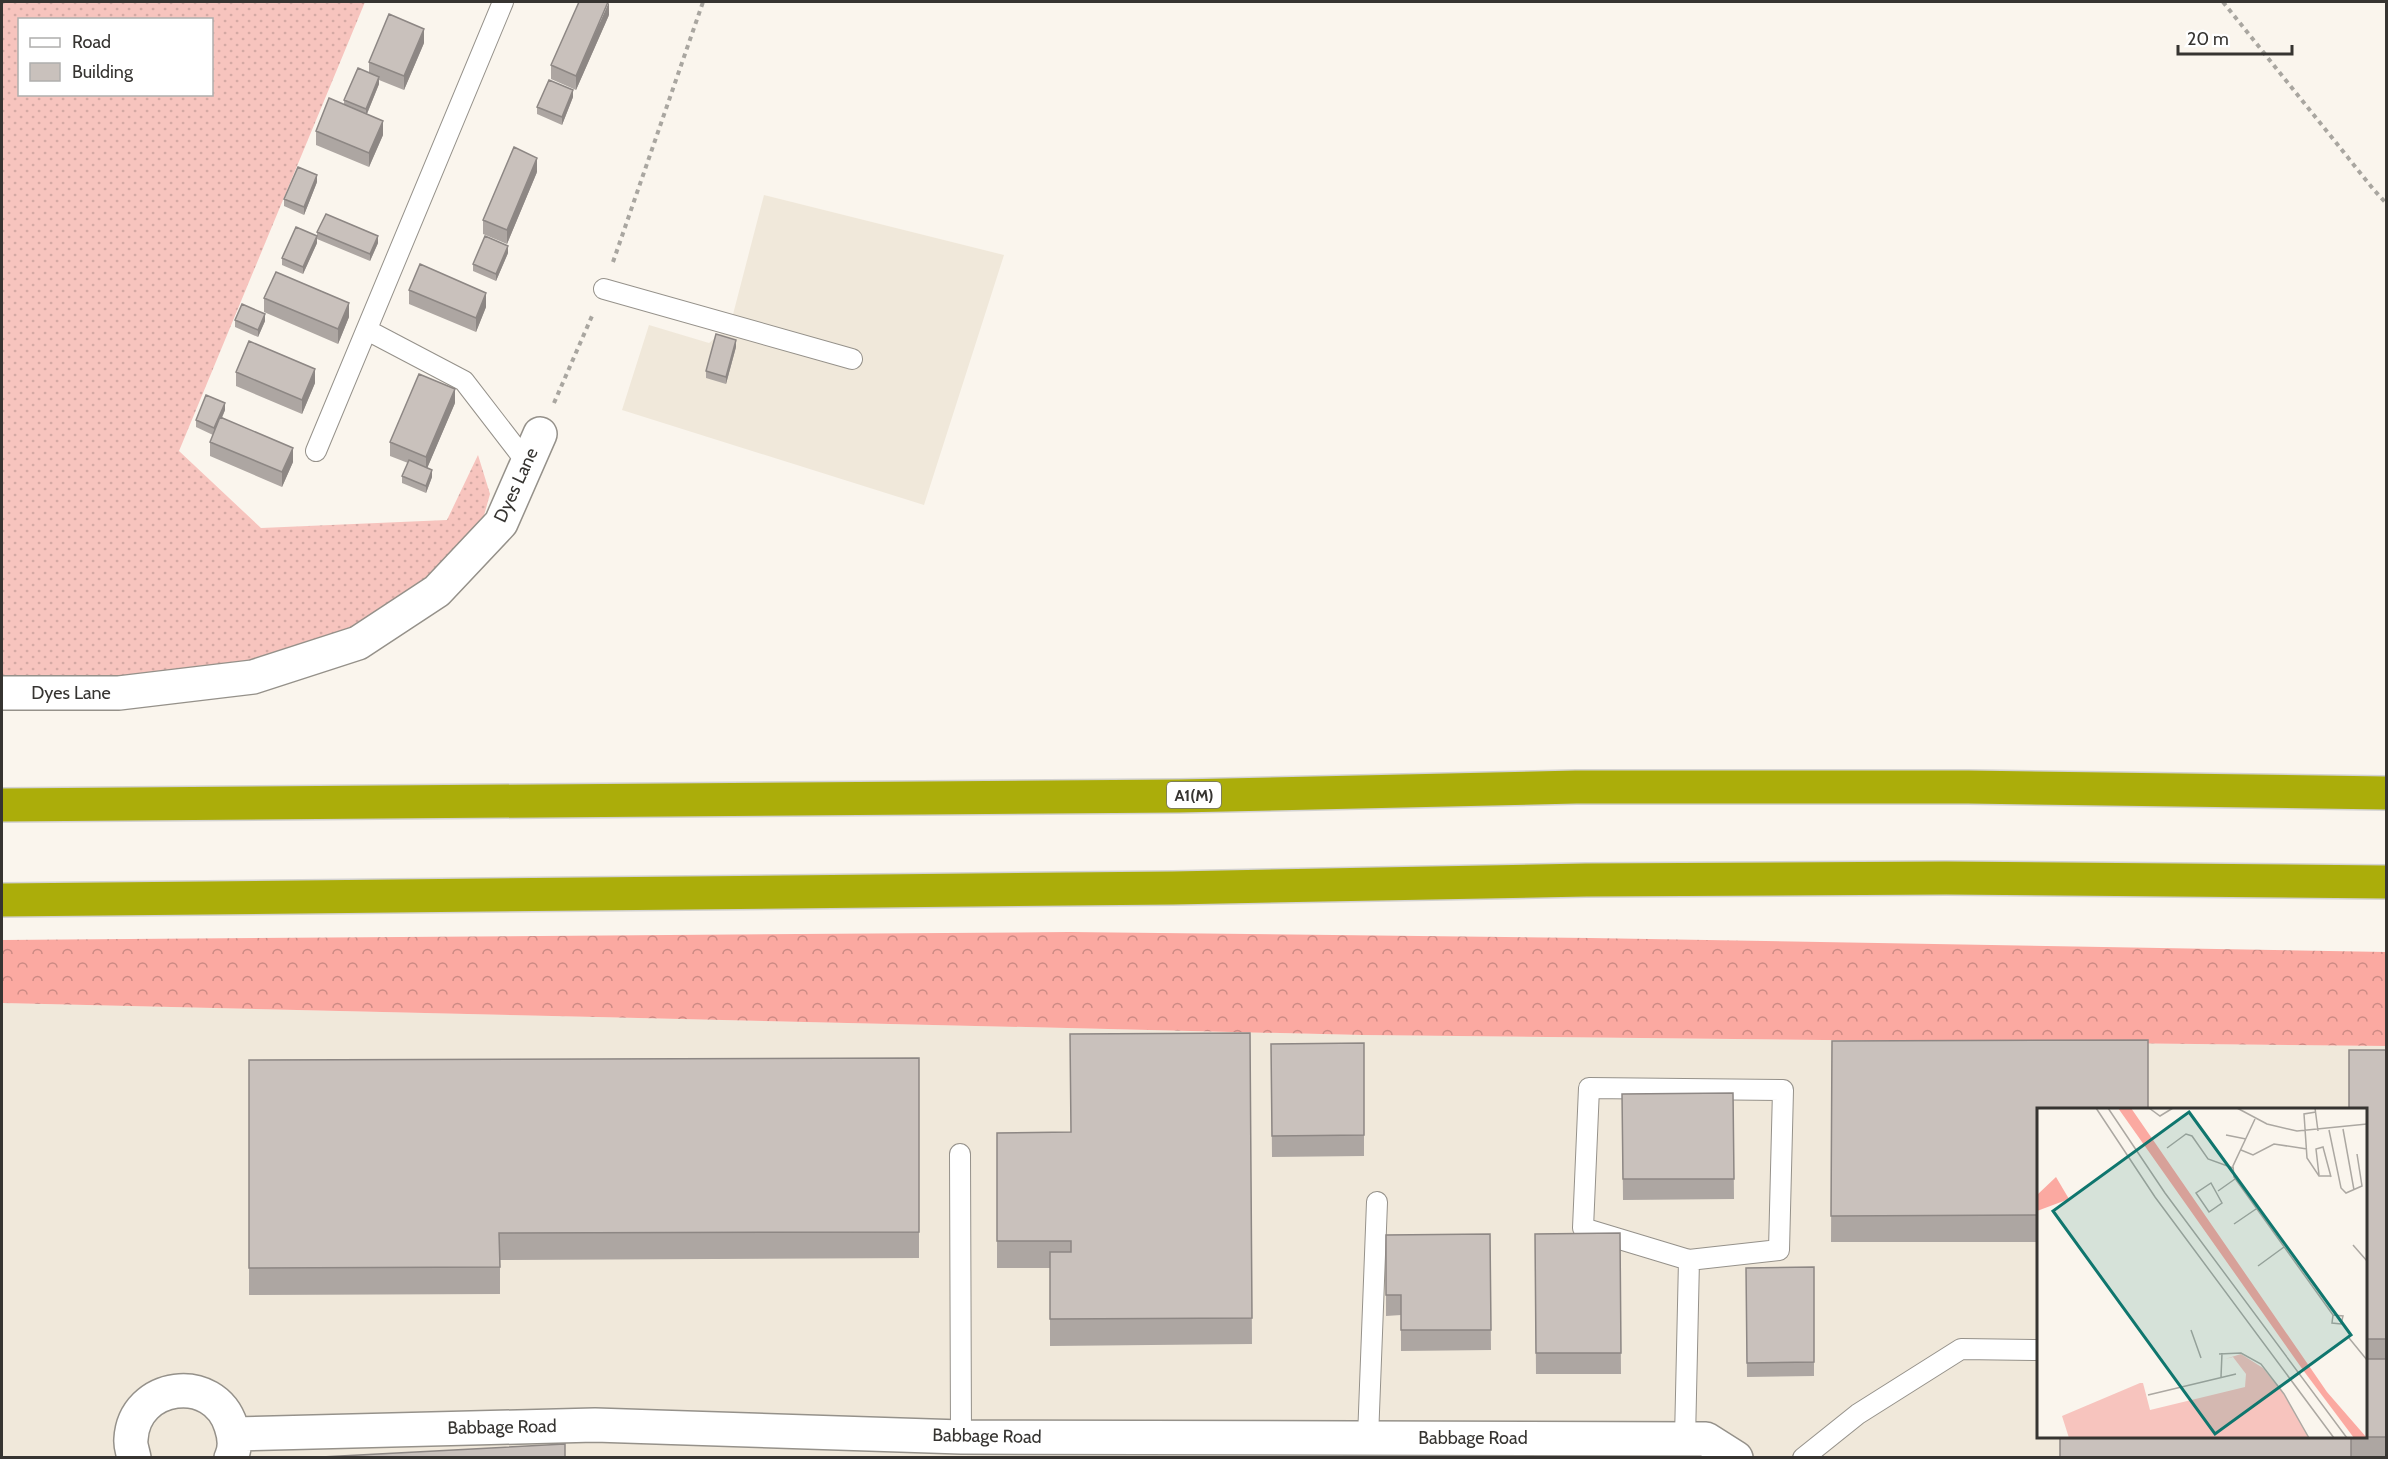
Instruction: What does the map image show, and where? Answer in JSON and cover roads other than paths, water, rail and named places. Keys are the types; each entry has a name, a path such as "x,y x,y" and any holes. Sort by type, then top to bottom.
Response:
{"highway":[{"name":"A1(M)","path":"2,805 1179,796 1576,787 1968,787 2386,793"},
{"path":"2,900 1173,888 1586,880 1947,878 2386,882"}],"street":[{"name":"Dyes Lane","path":"2,693 119,693 253,677 358,643 437,591 501,523 540,434"},
{"name":"Babbage Road","path":"134,1458 130,1440 136,1417 156,1396 184,1389 212,1398 228,1416 232,1446 595,1425 961,1437 1706,1439 1736,1458"}],"lane":[{"path":"316,451 503,2"},
{"path":"604,289 852,359"},
{"path":"367,330 464,381 528,464"},
{"path":"1589,1088 1782,1090 1779,1250 1689,1260 1582,1228 1589,1088"},
{"path":"960,1155 961,1437"},
{"path":"1368,1438 1377,1202"},
{"path":"1685,1439 1689,1260"},
{"path":"1803,1458 1858,1414 1961,1349 2037,1350"}]}
